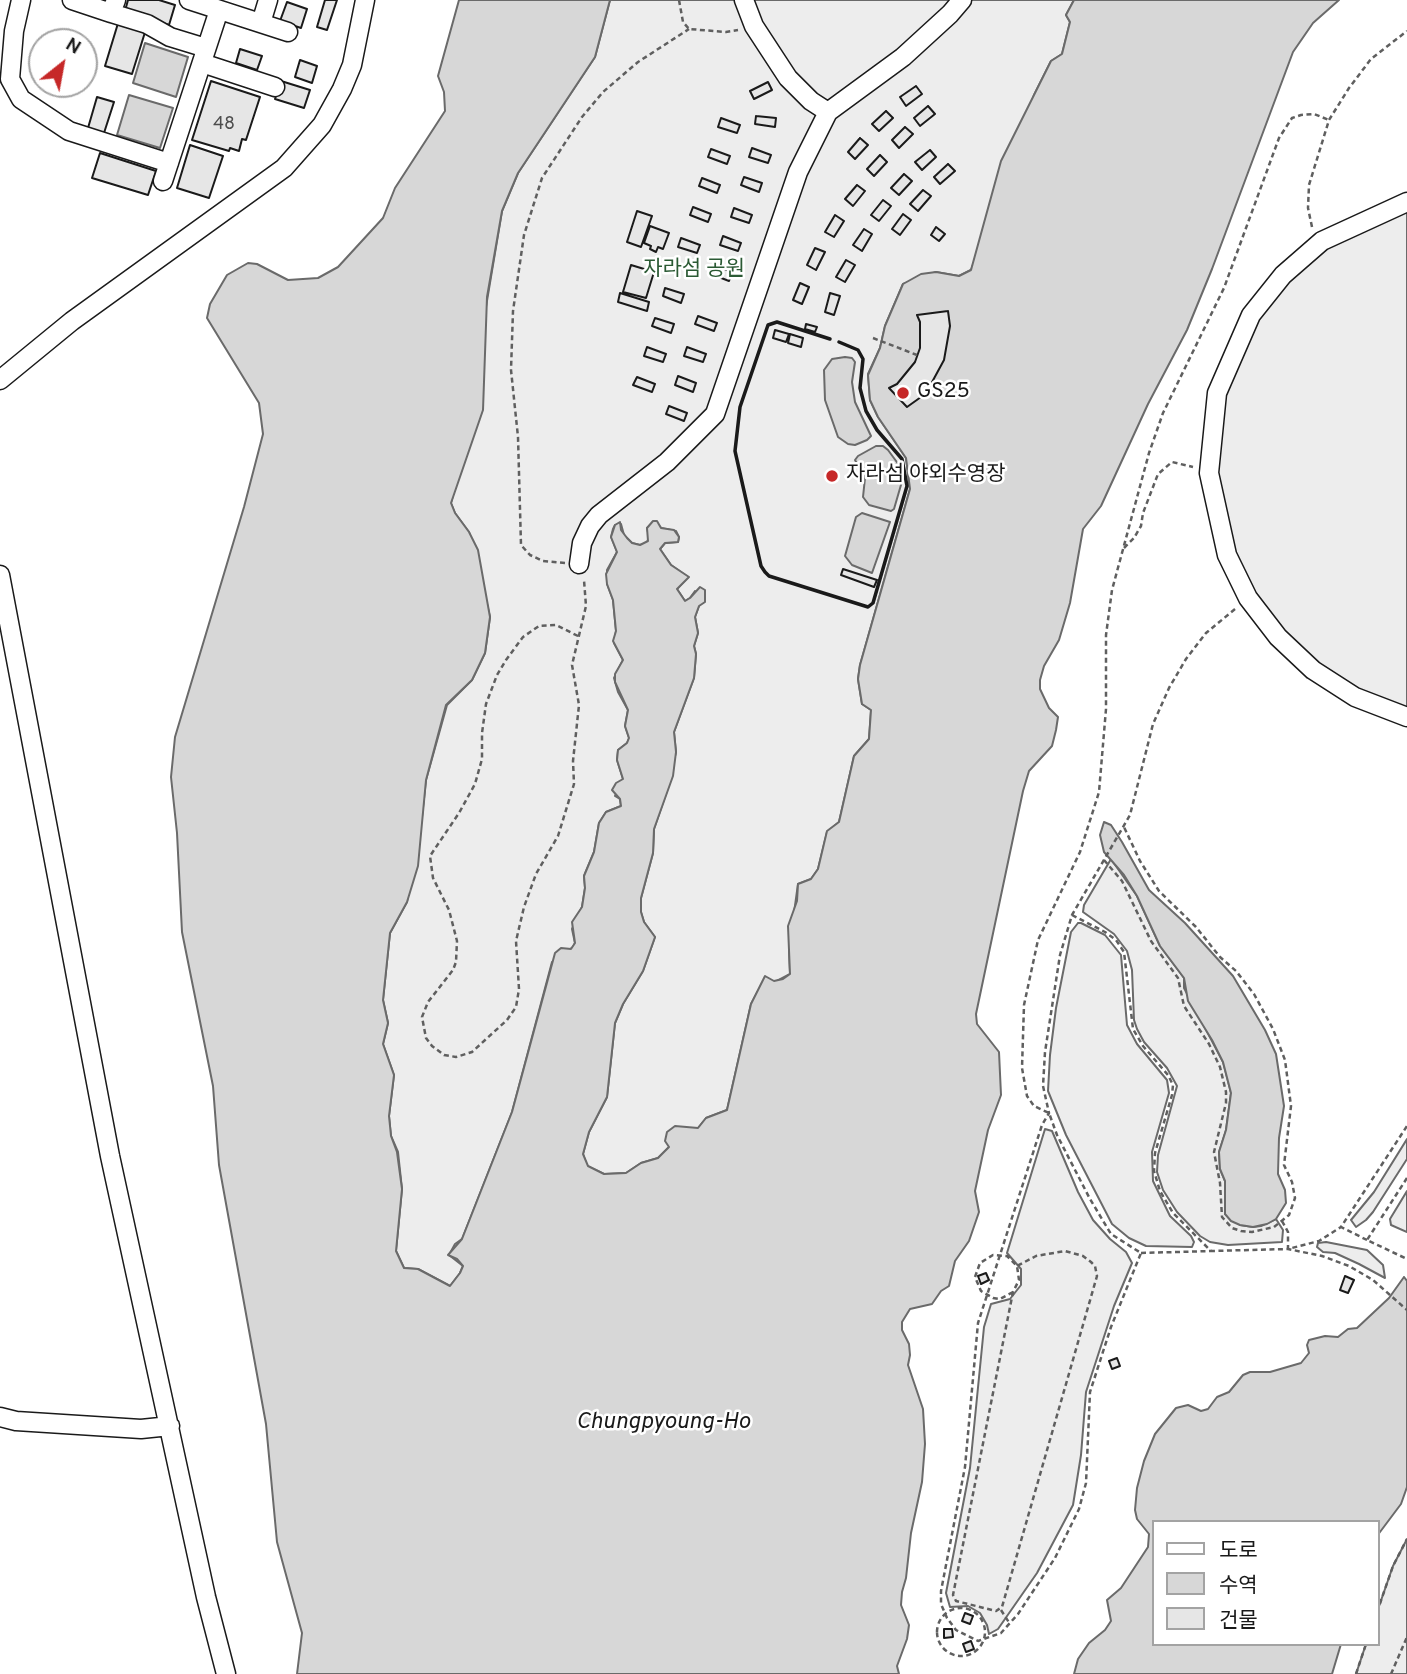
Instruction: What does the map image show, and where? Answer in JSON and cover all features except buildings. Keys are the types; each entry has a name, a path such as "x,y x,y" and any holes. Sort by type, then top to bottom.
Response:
{"street":[{"path":"21,0 13,31 10,79 21,99 69,131 169,163"},
{"path":"72,0 113,6 204,56 275,87"},
{"path":"189,0 288,33"},
{"path":"261,23 268,0"},
{"path":"0,380 72,321 284,168 322,125 342,89 352,65 365,0"},
{"path":"744,0 754,26 788,78 811,101 828,112"},
{"path":"579,564 582,543 599,515 667,462 715,414 798,172 828,112 903,57 928,36 962,0"},
{"path":"163,181 219,10"},
{"path":"1407,202 1322,241 1283,275 1251,315 1217,393 1209,473 1227,555 1248,598 1278,637 1313,670 1355,697 1407,717"},
{"path":"0,575 110,1156 206,1597 226,1674"},
{"path":"0,1417 16,1421 141,1429 170,1426"}],"path":[{"path":"679,0 683,22 689,29"},
{"path":"578,636 556,625 539,626 523,637 506,660 493,683 486,704 482,759 475,784 430,856 430,871 449,910 457,941 453,970 428,1002 422,1017 426,1038 444,1055 456,1057 472,1052 507,1020 516,1007 519,989 516,941 524,907 536,874 558,836 574,784 573,761 579,715 572,665 585,616 587,595 579,564 543,561 530,555 521,545 519,437 511,370 513,311 524,235 542,178 582,117 603,92 638,62 689,29 726,32 754,26"},
{"path":"1322,241 1310,223 1309,185 1329,120 1371,60 1407,31"},
{"path":"1049,1113 1034,1106 1027,1096 1023,1068 1024,1005 1038,940 1080,852 1099,792 1106,709 1106,635 1112,590 1149,453 1163,412 1224,288 1279,138 1292,118 1314,114 1329,120"},
{"path":"873,338 917,355"},
{"path":"1122,550 1141,526 1158,474 1172,462 1209,473"},
{"path":"1248,598 1206,633 1175,678 1153,724 1130,815 1072,915 1060,955 1045,1052 1043,1086 1049,1113 1084,1188 1111,1234 1142,1253 1288,1249 1319,1241 1341,1227 1407,1126"},
{"path":"1104,860 1122,881 1151,941 1178,978 1184,1006 1220,1067 1226,1103 1214,1152 1220,1183 1222,1217 1232,1228 1252,1232 1274,1227 1289,1215 1296,1198 1284,1165 1290,1106 1288,1074 1273,1028 1254,994 1236,971 1159,891 1140,861 1124,826"},
{"path":"1072,915 1105,932 1116,940 1124,952 1133,1029 1173,1085 1155,1153 1154,1171 1160,1191 1173,1213 1211,1251"},
{"path":"1049,1113 1042,1125 978,1323 965,1467 941,1591 941,1604 956,1630 978,1642 1001,1633 1010,1624 1055,1559 1079,1509 1086,1483 1090,1392 1111,1327 1142,1253"},
{"path":"1367,1240 1407,1178"},
{"path":"1282,1222 1288,1232 1288,1249"},
{"path":"1341,1227 1407,1259"},
{"path":"1288,1249 1322,1256 1349,1266 1373,1280 1407,1310"},
{"path":"1010,1624 1001,1610 1097,1276 1095,1266 1091,1262 1083,1256 1065,1251 1037,1256 1017,1266"},
{"path":"1001,1610 956,1601 953,1595 1013,1293 1019,1280 1017,1266 1007,1256 1000,1254 985,1258 976,1269 977,1284 986,1296 1000,1298 1013,1293"},
{"path":"1379,1606 1393,1566 1407,1539"},
{"path":"960,1608 975,1612 984,1625 984,1640 974,1652 967,1656 951,1654 945,1649 937,1636 940,1620 945,1614 960,1608"},
{"path":"1391,1674 1407,1637"},
{"path":"1356,1674 1365,1646"}],"shaded area":[{"name":"자라섬 공원","path":"610,0 1074,0 1066,15 1070,22 1062,54 1051,61 1034,95 971,270 959,276 936,272 903,284 868,374 870,400 878,417 906,458 910,489 860,665 858,679 862,704 871,710 869,739 854,756 839,822 827,832 818,869 811,879 798,884 789,949 790,974 758,991 751,1004 727,1110 706,1118 698,1128 669,1147 658,1158 641,1163 626,1173 604,1174 587,1166 583,1154 589,1132 607,1097 615,1023 643,971 655,937 644,922 641,898 653,853 654,829 676,752 674,732 694,678 694,646 698,633 695,617 699,606 695,591 685,601 677,589 688,577 671,565 660,549 665,543 678,542 676,531 661,528 655,521 647,528 647,543 640,545 632,543 624,535 621,524 615,525 613,529 611,537 617,552 607,570 607,584 613,600 616,631 614,643 623,660 614,678 628,710 625,726 629,738 618,750 617,760 623,779 615,796 620,799 621,806 606,812 599,823 594,852 584,876 582,907 572,929 575,943 552,962 512,1112 462,1239 455,1244 449,1255 463,1266 450,1286 418,1269 404,1268 396,1251 402,1189 398,1152 391,1136 389,1116 394,1075 383,1044 388,1023 383,1000 390,933 407,902 426,780 447,705 472,680 485,653 490,617 469,532 451,503 502,211 518,173 595,57"},
{"path":"1407,202 1407,717 1313,670 1248,598 1209,473 1217,393 1251,315 1322,241"},
{"path":"1111,859 1137,896 1160,946 1184,978 1184,988 1223,1062 1231,1093 1226,1130 1219,1152 1220,1169 1225,1181 1225,1214 1240,1225 1253,1227 1276,1219 1283,1230 1282,1242 1228,1245 1210,1242 1200,1236 1177,1212 1163,1190 1157,1172 1158,1155 1177,1086 1167,1068 1144,1042 1137,1029 1134,1020 1132,970 1127,951 1114,934 1083,912 1084,905"},
{"path":"1078,923 1105,935 1121,955 1127,1025 1137,1044 1167,1080 1169,1093 1152,1152 1153,1181 1170,1216 1191,1236 1194,1242 1192,1247 1146,1246 1129,1238 1112,1224 1066,1135 1048,1091 1056,1008 1071,932"},
{"path":"1045,1129 1052,1131 1093,1220 1126,1252 1132,1263 1114,1306 1086,1392 1081,1455 1073,1505 1037,1573 998,1629 989,1634 980,1613 968,1606 950,1607 946,1593 970,1468 984,1327 991,1304 1010,1299 1021,1285 1021,1269 1007,1253"},
{"path":"1407,1139 1407,1159 1373,1212 1356,1227 1351,1220 1374,1192"},
{"path":"1407,1191 1407,1232 1391,1225 1390,1219"},
{"path":"1326,1242 1367,1250 1383,1265 1385,1278 1317,1247 1318,1243"},
{"path":"1407,1539 1407,1674 1356,1674 1365,1646 1379,1646 1379,1606 1393,1566"}],"water":[{"name":"Chungpyoung-Ho","path":"459,0 610,0 595,57 518,173 502,211 487,297 483,410 451,503 478,550 490,617 485,653 472,680 446,705 426,780 418,866 407,902 390,933 383,1000 388,1023 383,1044 394,1075 389,1116 402,1189 396,1251 404,1268 418,1269 450,1286 463,1266 448,1255 462,1239 512,1112 555,953 561,948 571,949 575,943 572,922 582,907 584,876 594,852 599,823 606,812 621,806 620,799 612,790 616,783 623,779 617,760 618,750 629,738 625,726 628,710 615,682 615,674 623,660 613,641 616,631 613,600 606,574 617,552 611,537 615,525 620,522 621,530 627,538 640,545 648,541 647,528 653,521 657,521 661,528 674,530 679,537 678,542 665,543 660,549 671,565 689,577 677,589 685,601 700,587 705,590 705,602 699,606 695,617 698,633 694,646 694,678 674,732 676,752 673,776 654,829 653,853 641,898 644,922 655,937 643,971 615,1023 607,1097 589,1132 583,1154 588,1166 604,1174 626,1173 641,1163 658,1158 669,1147 665,1141 667,1132 675,1126 698,1128 706,1118 727,1110 751,1004 765,976 774,981 790,974 788,926 797,901 798,884 811,879 818,869 827,831 839,822 854,756 869,739 871,710 862,704 858,679 860,665 910,489 906,458 878,417 870,400 868,375 903,284 921,274 936,272 959,276 971,270 1001,161 1051,61 1062,54 1070,22 1066,15 1074,0 1339,0 1313,23 1293,52 1187,330 1148,404 1101,506 1083,529 1070,603 1059,640 1044,666 1040,680 1040,689 1049,708 1058,717 1056,730 1052,746 1029,771 1023,791 976,1014 977,1024 999,1052 1001,1095 988,1130 975,1191 979,1212 969,1241 955,1261 949,1286 941,1291 932,1304 910,1309 902,1322 902,1330 909,1344 908,1365 923,1409 925,1444 922,1482 902,1592 901,1605 909,1625 897,1666 899,1674 297,1674 302,1633 277,1542 266,1424 219,1165 213,1086 182,932 171,777 175,737 244,507 263,434 259,403 207,318 210,304 227,275 248,263 257,264 288,280 318,278 338,267 383,218 395,188 445,111 444,92 438,76"},
{"path":"145,43 188,57 176,97 133,83"},
{"path":"129,95 173,108 160,148 117,135"},
{"path":"852,358 855,362 852,382 855,402 871,436 855,445 838,437 825,400 824,370 832,359"},
{"path":"876,446 883,446 888,450 899,465 903,478 894,509 891,511 869,505 863,497 865,478 855,460"},
{"path":"862,513 890,522 872,573 852,565 845,556 856,517"},
{"path":"1104,822 1111,825 1149,890 1185,923 1233,976 1276,1054 1284,1106 1279,1138 1278,1174 1285,1190 1286,1203 1276,1219 1267,1224 1253,1227 1240,1225 1225,1214 1225,1181 1220,1169 1219,1152 1226,1130 1231,1093 1223,1062 1188,1001 1184,978 1160,946 1124,875 1104,852 1100,835"},
{"path":"1404,1277 1407,1281 1407,1487 1401,1504 1379,1533 1379,1520 1152,1520 1152,1646 1340,1646 1332,1674 1074,1674 1078,1659 1089,1643 1105,1630 1111,1621 1107,1600 1121,1588 1148,1547 1149,1534 1137,1519 1135,1510 1137,1488 1155,1434 1176,1408 1188,1405 1201,1411 1208,1409 1217,1397 1229,1392 1243,1375 1250,1372 1270,1372 1301,1363 1309,1353 1309,1340 1325,1336 1338,1337 1348,1329 1357,1328 1389,1298"}],"wall":[{"path":"830,339 777,322 768,325 740,407 735,451 761,566 765,572 769,576 868,607 873,603 907,486 902,459 877,430 866,411 860,388 863,359 858,350 839,342"}],"place":[{"name":"GS25","path":"903,393"},
{"name":"자라섬 야외수영장","path":"832,476"}]}
